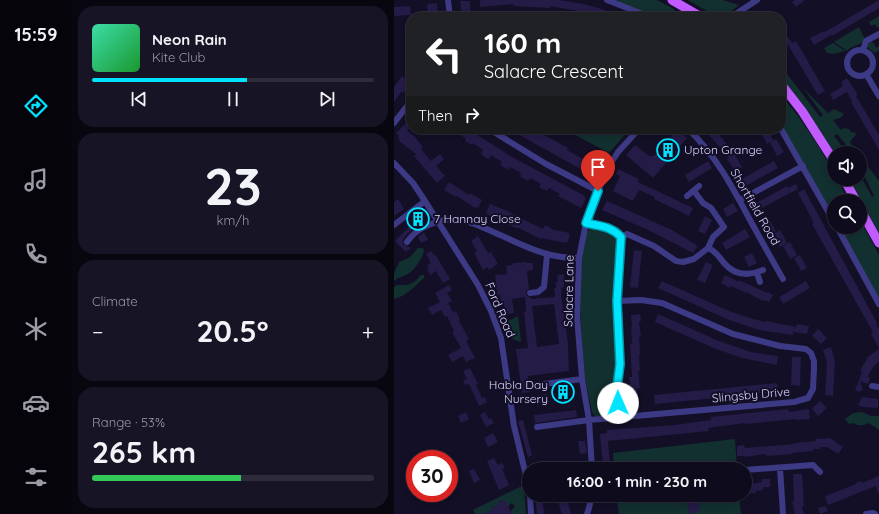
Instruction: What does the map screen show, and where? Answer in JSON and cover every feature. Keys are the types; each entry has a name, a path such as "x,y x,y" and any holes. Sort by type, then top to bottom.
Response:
{"main road":[{"path":"672,0 692,12"},
{"path":"786,90 806,116 827,150"},
{"path":"867,222 879,244"}],"street":[{"path":"448,0 449,12"},
{"path":"607,0 637,12"},
{"path":"739,12 757,0"},
{"path":"863,50 866,41 879,34"},
{"path":"863,50 871,56 872,61 870,70 866,74 862,75 852,73 847,64 847,59 853,52 863,50"},
{"path":"866,74 879,96"},
{"path":"394,123 406,107"},
{"path":"497,134 546,164 598,191"},
{"name":"Salacre Lane","path":"592,462 589,420 582,379 578,316 579,258 586,223 609,166 635,134"},
{"name":"Shortfield Road","path":"693,134 716,162 740,200 783,279"},
{"path":"784,134 827,209"},
{"name":"Ford Road","path":"394,163 413,184 425,201 478,285 491,311 501,338 514,422 523,462"},
{"path":"740,200 803,166"},
{"path":"687,196 700,186"},
{"path":"694,191 724,226"},
{"path":"394,225 425,201"},
{"path":"407,242 416,232 438,222 448,219 455,219 475,224 515,243 547,255 579,258"},
{"path":"586,223 610,228 621,237 617,301 620,364 617,387 619,418"},
{"path":"621,237 627,234 643,240 676,260 683,262 694,259 708,248 712,237 724,226 730,223"},
{"path":"841,234 879,304"},
{"path":"708,248 717,254 730,269 738,273 746,274 760,271 760,282"},
{"path":"530,293 538,292 544,287 547,255"},
{"name":"Slingsby Drive","path":"537,426 801,401 808,398 812,393 814,384 814,361 811,353 806,348 780,346 733,334 662,303 641,300 617,301"},
{"path":"544,384 582,379"},
{"path":"752,470 813,465 820,472"},
{"path":"780,468 783,514"},
{"path":"530,502 531,514"},
{"path":"587,514 590,502"},
{"path":"866,514 875,514"}],"green space":[{"path":"612,0 657,0 674,9 675,12 642,12"},
{"path":"688,0 723,0 739,5 730,12 708,12"},
{"path":"879,16 879,27 877,28 875,24 871,26 869,22"},
{"path":"859,27 865,39 847,51 834,42"},
{"path":"871,42 874,43 876,48 879,46 879,50 875,53 867,47"},
{"path":"833,43 845,51 834,54 827,53 824,48"},
{"path":"786,73 820,117 823,115 803,88 828,113 834,109 844,114 840,118 833,120 841,130 844,128 849,129 851,132 857,133 850,142 853,146 847,146 837,134 834,136 842,146 829,146 799,100 786,83"},
{"path":"786,101 803,123 827,161 827,186 841,186 845,194 827,194 827,206 786,134"},
{"path":"573,134 626,134 609,153"},
{"path":"867,165 879,181 879,237 867,215 867,194 855,194 851,186 866,186 872,197 874,196 867,181"},
{"path":"597,227 613,235 618,244 613,290 616,366 614,410 606,416 595,416 592,412 584,374 579,294 580,261 586,233 591,228"},
{"path":"867,233 879,255 879,300 843,234"},
{"path":"418,248 423,248 424,251 422,257 412,271 394,281 394,274 399,262 409,258"},
{"path":"421,275 424,275 424,278 413,288 406,294 394,299 394,287 397,285 411,284"},
{"path":"518,316 521,342 513,339 506,322"},
{"path":"862,412 871,416 879,416 879,430 869,423 865,425 857,425 853,423 849,424 845,419 853,413"},
{"path":"735,439 737,462 614,462 613,453"},
{"path":"522,486 522,502 525,502 526,514 512,514 511,511 515,506 511,503 508,507 501,500 499,501 498,507 492,507 493,509 486,514 475,514 473,510"},
{"path":"617,502 740,502 741,514 619,514"}],"building":[{"path":"480,0 559,0 584,4 612,12 584,12 550,6 550,8 513,6 513,4 480,7"},
{"path":"795,0 805,0 796,7 792,2"},
{"path":"879,0 879,8 814,45 810,38 824,31 825,32"},
{"path":"460,1 470,1 471,12 461,12"},
{"path":"437,3 438,12 428,12 427,4"},
{"path":"410,6 411,12 406,12 406,15 394,16 394,7"},
{"path":"786,35 793,43 796,41 825,91 818,95 788,45 786,47"},
{"path":"402,76 406,79 406,88 403,93 401,92 394,102 394,87"},
{"path":"847,78 858,95 856,96 879,135 879,150 851,102 852,101 847,92 833,100 830,94 843,86 841,82"},
{"path":"406,123 406,134 412,134 415,137 423,147 421,149 431,161 440,154 444,159 436,166 445,176 437,183 414,156 416,154 399,141 399,136 396,133"},
{"path":"459,134 476,134 512,157 585,196 584,197 586,198 581,208 558,196 560,194 549,188 547,191 539,187 541,184 530,178 528,181 520,176 521,173 510,167 508,170 500,165 502,162 491,155 489,159 485,157 481,154 483,150 473,143 472,145 465,141 466,139"},
{"path":"518,134 542,134 568,148 567,150 598,168 594,176"},
{"name":"Upton Grange","path":"673,134 682,134 687,138 653,178 626,155 635,145 649,156 654,156"},
{"path":"708,134 718,134 732,150 742,167 735,171 727,159 729,158"},
{"path":"762,134 770,134 773,140 767,144"},
{"path":"776,139 784,152 777,156 770,142"},
{"path":"708,161 712,168 689,182 685,175"},
{"path":"774,161 778,168 744,187 740,180"},
{"path":"618,169 639,179 638,182 693,208 689,216 639,190 633,201 613,191 620,176 616,174"},
{"path":"449,182 469,195 470,193 482,200 478,208 475,208 457,196 456,197 444,190"},
{"path":"796,184 798,189 756,211 753,205 787,186 788,188"},
{"path":"804,189 827,231 827,234 829,234 877,323 876,324 879,329 879,348 871,334 873,332 812,224 814,223 798,193"},
{"path":"398,199 404,209 394,216 394,202"},
{"path":"607,201 672,230 698,246 693,253 646,229 602,210"},
{"path":"733,203 738,211 727,217 723,209"},
{"path":"490,204 510,212 543,229 545,225 554,230 570,233 568,242 566,243 540,239 519,228 508,225 507,222 486,213"},
{"path":"419,215 424,222 412,229 403,239 403,244 411,248 406,252 395,241 415,221 413,219"},
{"path":"705,216 712,220 705,234 698,231"},
{"path":"769,218 776,232 769,235 762,221"},
{"path":"745,229 750,237 726,250 722,243"},
{"path":"780,230 787,243 780,247 773,234"},
{"path":"424,232 428,240 421,243 418,237"},
{"path":"478,236 488,253 491,252 498,264 489,270 488,267 483,270 474,253 477,251 471,241"},
{"path":"790,242 797,255 790,259 783,246"},
{"path":"634,250 642,251 638,288 630,287"},
{"path":"431,251 434,255 435,254 450,279 443,283 436,271 430,275 427,269 429,268 427,265 431,263 426,254"},
{"path":"752,253 757,263 749,267 744,257"},
{"path":"800,255 807,268 801,271 794,258"},
{"path":"706,262 713,265 705,283 697,280"},
{"path":"513,263 533,263 533,270 527,271 529,289 526,293 531,299 555,297 554,288 556,288 556,282 558,281 557,275 564,274 564,287 561,288 561,294 568,343 569,371 528,376 530,392 522,393 516,349 528,348 524,312 526,312 525,297 512,299 514,313 507,314 503,301 501,302 500,295 497,295 497,289 495,289 494,282 496,282 495,275 507,274 506,266 512,265","holes":["554,304 559,344 537,347 532,306"]},
{"path":"725,275 773,295 769,302 763,301 731,286 730,288 721,283"},
{"path":"662,281 729,311 750,318 796,327 797,324 809,326 807,334 793,332 793,335 759,330 729,320 658,288"},
{"path":"806,281 810,288 783,304 779,297"},
{"path":"449,285 452,290 447,293 452,301 448,303 453,312 456,311 460,320 459,321 469,339 466,341 475,358 466,362 463,356 452,362 448,355 461,348 452,332 454,331 447,316 445,317 441,310 432,315 428,308 440,302 435,293"},
{"path":"640,314 640,371 638,371 640,388 637,388 639,408 630,409 629,394 631,394 629,377 632,377 630,344 632,343 631,315"},
{"path":"658,314 719,341 751,352 778,356 777,365 742,358 716,349 655,322"},
{"path":"818,329 827,338 821,344 812,336"},
{"path":"831,347 835,362 833,396 825,395 827,362 823,350"},
{"path":"879,349 879,362 870,372 868,384 860,381 863,390 857,392 855,386 857,386 862,372 860,370 867,359 866,358"},
{"path":"792,357 801,357 800,386 791,385"},
{"path":"470,368 478,384 476,385 482,398 485,397 487,402 479,406 469,384 465,385 463,380 467,379 463,371"},
{"path":"777,383 778,392 655,404 654,395"},
{"name":"Habla Day Nursery","path":"573,386 575,396 562,398 561,396 553,397 552,389"},
{"path":"547,394 548,401 532,403 531,396"},
{"path":"862,397 878,399 878,408 863,407 858,405"},
{"path":"820,401 827,408 818,416 812,409"},
{"path":"788,409 789,412 809,409 810,419 745,423 708,428 709,431 608,441 610,462 603,462 600,434 607,433 607,430 675,425 711,420 711,417"},
{"path":"576,410 577,417 535,423 534,415"},
{"path":"466,412 469,419 461,423 458,416"},
{"path":"485,412 489,419 491,418 494,423 486,427 480,415"},
{"path":"523,420 532,455 528,457 518,421"},
{"path":"493,433 498,442 488,447 484,438"},
{"path":"830,438 843,447 838,454 827,447 820,447 820,449 813,449 813,451 792,454 767,456 766,454 745,457 737,456 737,446 744,445 745,448 795,444 816,441 816,439"},
{"path":"578,441 585,441 587,453 580,454"},
{"path":"494,458 498,465 502,463 505,468 502,469 509,485 499,490 487,461"},
{"path":"474,469 480,480 474,483 469,471"},
{"path":"793,474 802,474 804,506 802,507 804,514 795,514 792,501 794,501"},
{"path":"879,476 879,493 876,486 828,505 825,496 856,483 862,481 862,483"},
{"path":"762,479 770,479 770,487 763,487 763,490 752,493 752,484 762,482"},
{"path":"499,501 505,501 512,514 484,514 493,509 492,507 498,505"},
{"path":"536,502 543,502 544,514 537,514"},
{"path":"558,502 568,502 571,514 562,514"},
{"path":"687,502 698,502 700,511 691,514"},
{"path":"826,506 828,511 820,514 818,508"}],"place":[{"name":"Upton Grange","path":"668,150"},
{"name":"7 Hannay Close","path":"418,219"},
{"name":"Habla Day Nursery","path":"563,392"}],"route":[{"path":"598,191 586,223 610,228 621,237 617,301 620,364 617,387 618,403"}]}
